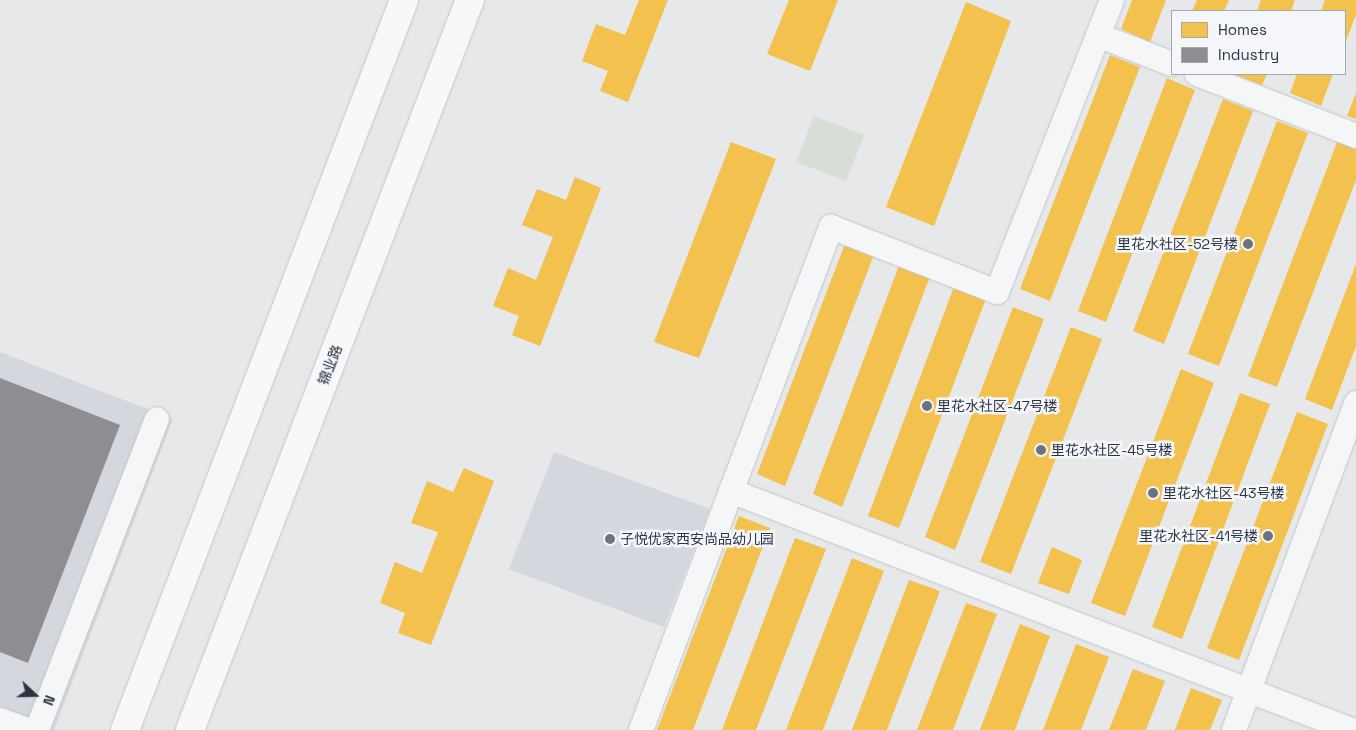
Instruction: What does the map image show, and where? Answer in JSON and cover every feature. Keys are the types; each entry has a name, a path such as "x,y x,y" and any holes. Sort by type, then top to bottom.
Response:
{"main road":[{"path":"125,730 404,0"},
{"name":"锦业路","path":"190,730 470,0"}],"street":[{"path":"641,730 831,228 997,292 1112,0"},
{"path":"1098,36 1171,64"},
{"path":"1200,75 1356,136"},
{"path":"1234,730 1356,403"},
{"path":"37,730 157,419"},
{"path":"731,491 1248,692 1351,730"},
{"path":"0,720 27,730"}],"shaded area":[{"path":"814,116 864,135 846,181 796,162"},
{"path":"0,352 173,419 54,730 0,730"},
{"name":"子悦优家西安尚品幼儿园","path":"554,452 710,509 664,627 509,569"}],"building: Homes":[{"path":"639,0 668,0 628,102 600,91 608,71 582,61 596,24 625,35"},
{"path":"789,0 838,0 810,71 767,54"},
{"path":"1132,0 1166,0 1150,42 1121,29"},
{"path":"1197,0 1229,0 1224,10 1192,10"},
{"path":"1261,0 1295,0 1291,10 1257,10"},
{"path":"1325,0 1356,0 1356,15 1346,40 1346,10 1321,10"},
{"path":"966,2 1011,21 934,226 886,207"},
{"path":"1110,55 1140,67 1050,301 1020,289"},
{"path":"1236,75 1267,75 1262,85"},
{"path":"1297,75 1333,75 1321,106 1290,93"},
{"path":"1167,78 1195,90 1106,322 1078,311"},
{"path":"1356,93 1356,119 1347,116"},
{"path":"1223,99 1253,111 1164,344 1133,331"},
{"name":"里花水社区-52号楼","path":"1277,121 1308,133 1219,366 1188,354"},
{"path":"731,142 776,159 699,358 654,342"},
{"path":"1337,142 1356,149 1356,180 1277,387 1248,376"},
{"path":"575,177 601,188 540,346 512,335 519,316 493,306 508,268 536,280 553,237 522,225 537,189 566,200"},
{"path":"846,241 875,252 785,486 757,474"},
{"path":"900,263 931,274 842,507 813,494"},
{"path":"1356,264 1356,346 1332,410 1305,399"},
{"name":"里花水社区-47号楼","path":"955,284 987,296 899,528 868,516"},
{"path":"1013,307 1044,319 955,550 925,537"},
{"name":"里花水社区-45号楼","path":"1071,327 1102,339 1011,574 980,562"},
{"name":"里花水社区-43号楼","path":"1181,369 1214,383 1125,616 1091,603"},
{"path":"1240,393 1270,404 1182,639 1152,627"},
{"name":"里花水社区-41号楼","path":"1297,412 1328,424 1239,660 1207,648"},
{"path":"464,468 494,481 431,645 398,633 405,613 380,603 395,562 422,573 438,532 411,523 427,481 453,492"},
{"path":"739,516 770,528 693,730 657,730"},
{"path":"795,538 826,549 756,730 722,730"},
{"path":"1052,547 1082,560 1069,594 1038,583"},
{"path":"852,558 884,571 823,730 786,730"},
{"path":"909,580 940,591 887,730 852,730"},
{"path":"966,603 997,614 953,730 917,730"},
{"path":"1020,624 1050,636 1015,730 980,730"},
{"path":"1076,644 1109,657 1081,730 1043,730"},
{"path":"1133,669 1165,681 1146,730 1109,730"},
{"path":"1191,688 1222,700 1210,730 1175,730"}],"building: Industry":[{"path":"0,378 120,425 28,663 0,652"}],"place":[{"name":"里花水社区-52号楼","path":"1248,244"},
{"name":"里花水社区-47号楼","path":"927,406"},
{"name":"里花水社区-45号楼","path":"1041,450"},
{"name":"里花水社区-43号楼","path":"1153,493"},
{"name":"里花水社区-41号楼","path":"1268,536"},
{"name":"子悦优家西安尚品幼儿园","path":"610,539"}]}
